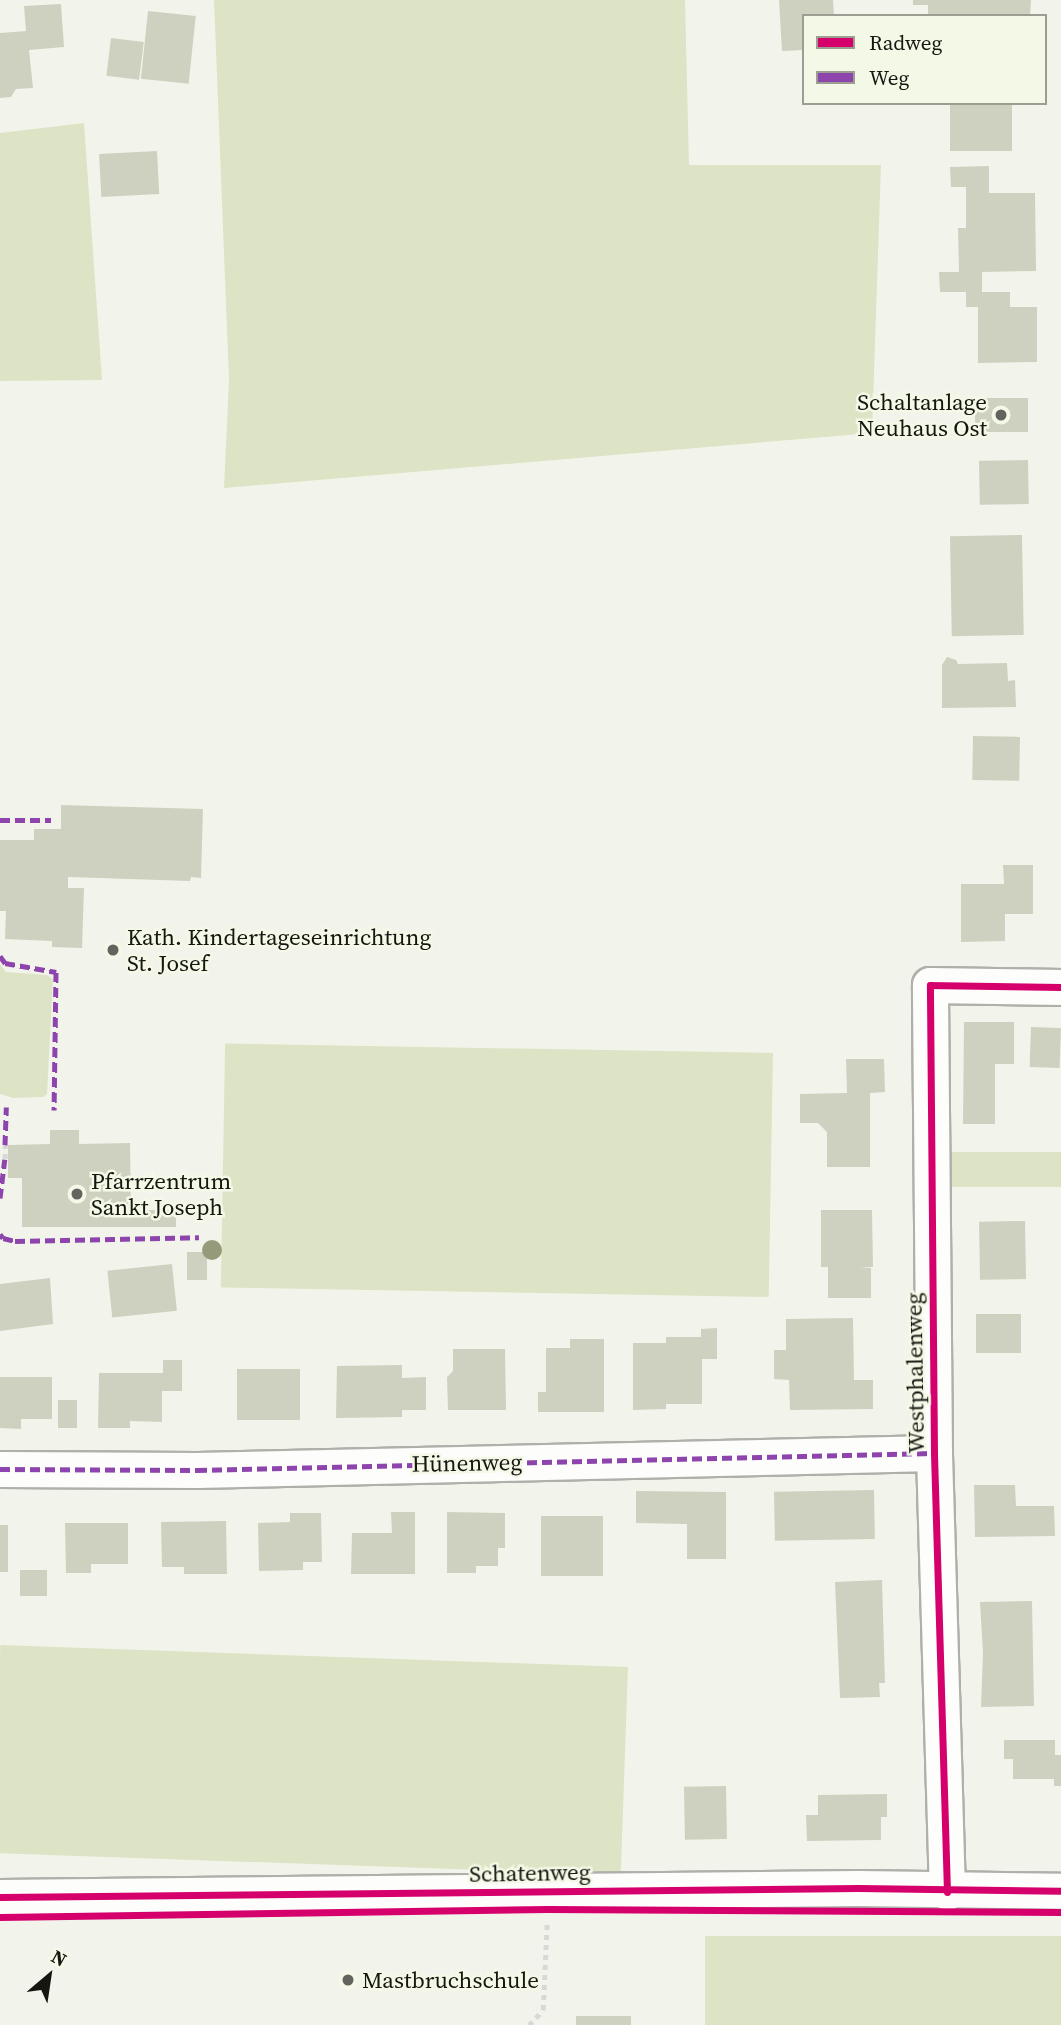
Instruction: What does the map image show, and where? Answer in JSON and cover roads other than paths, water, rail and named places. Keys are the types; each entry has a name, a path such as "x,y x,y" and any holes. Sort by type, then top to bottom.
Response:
{"street":[{"name":"Westphalenweg","path":"947,1892 934,1452 930,985 1061,987"},
{"name":"Hünenweg","path":"0,1469 197,1469 934,1452"},
{"name":"Schatenweg","path":"0,1897 858,1888 947,1892 1061,1891"}],"place":[{"name":"Schaltanlage Neuhaus Ost","path":"1001,415"},
{"name":"Kath. Kindertageseinrichtung St. Josef","path":"113,950"},
{"name":"Pfarrzentrum Sankt Joseph","path":"77,1194"},
{"name":"Mastbruchschule","path":"348,1980"}]}
